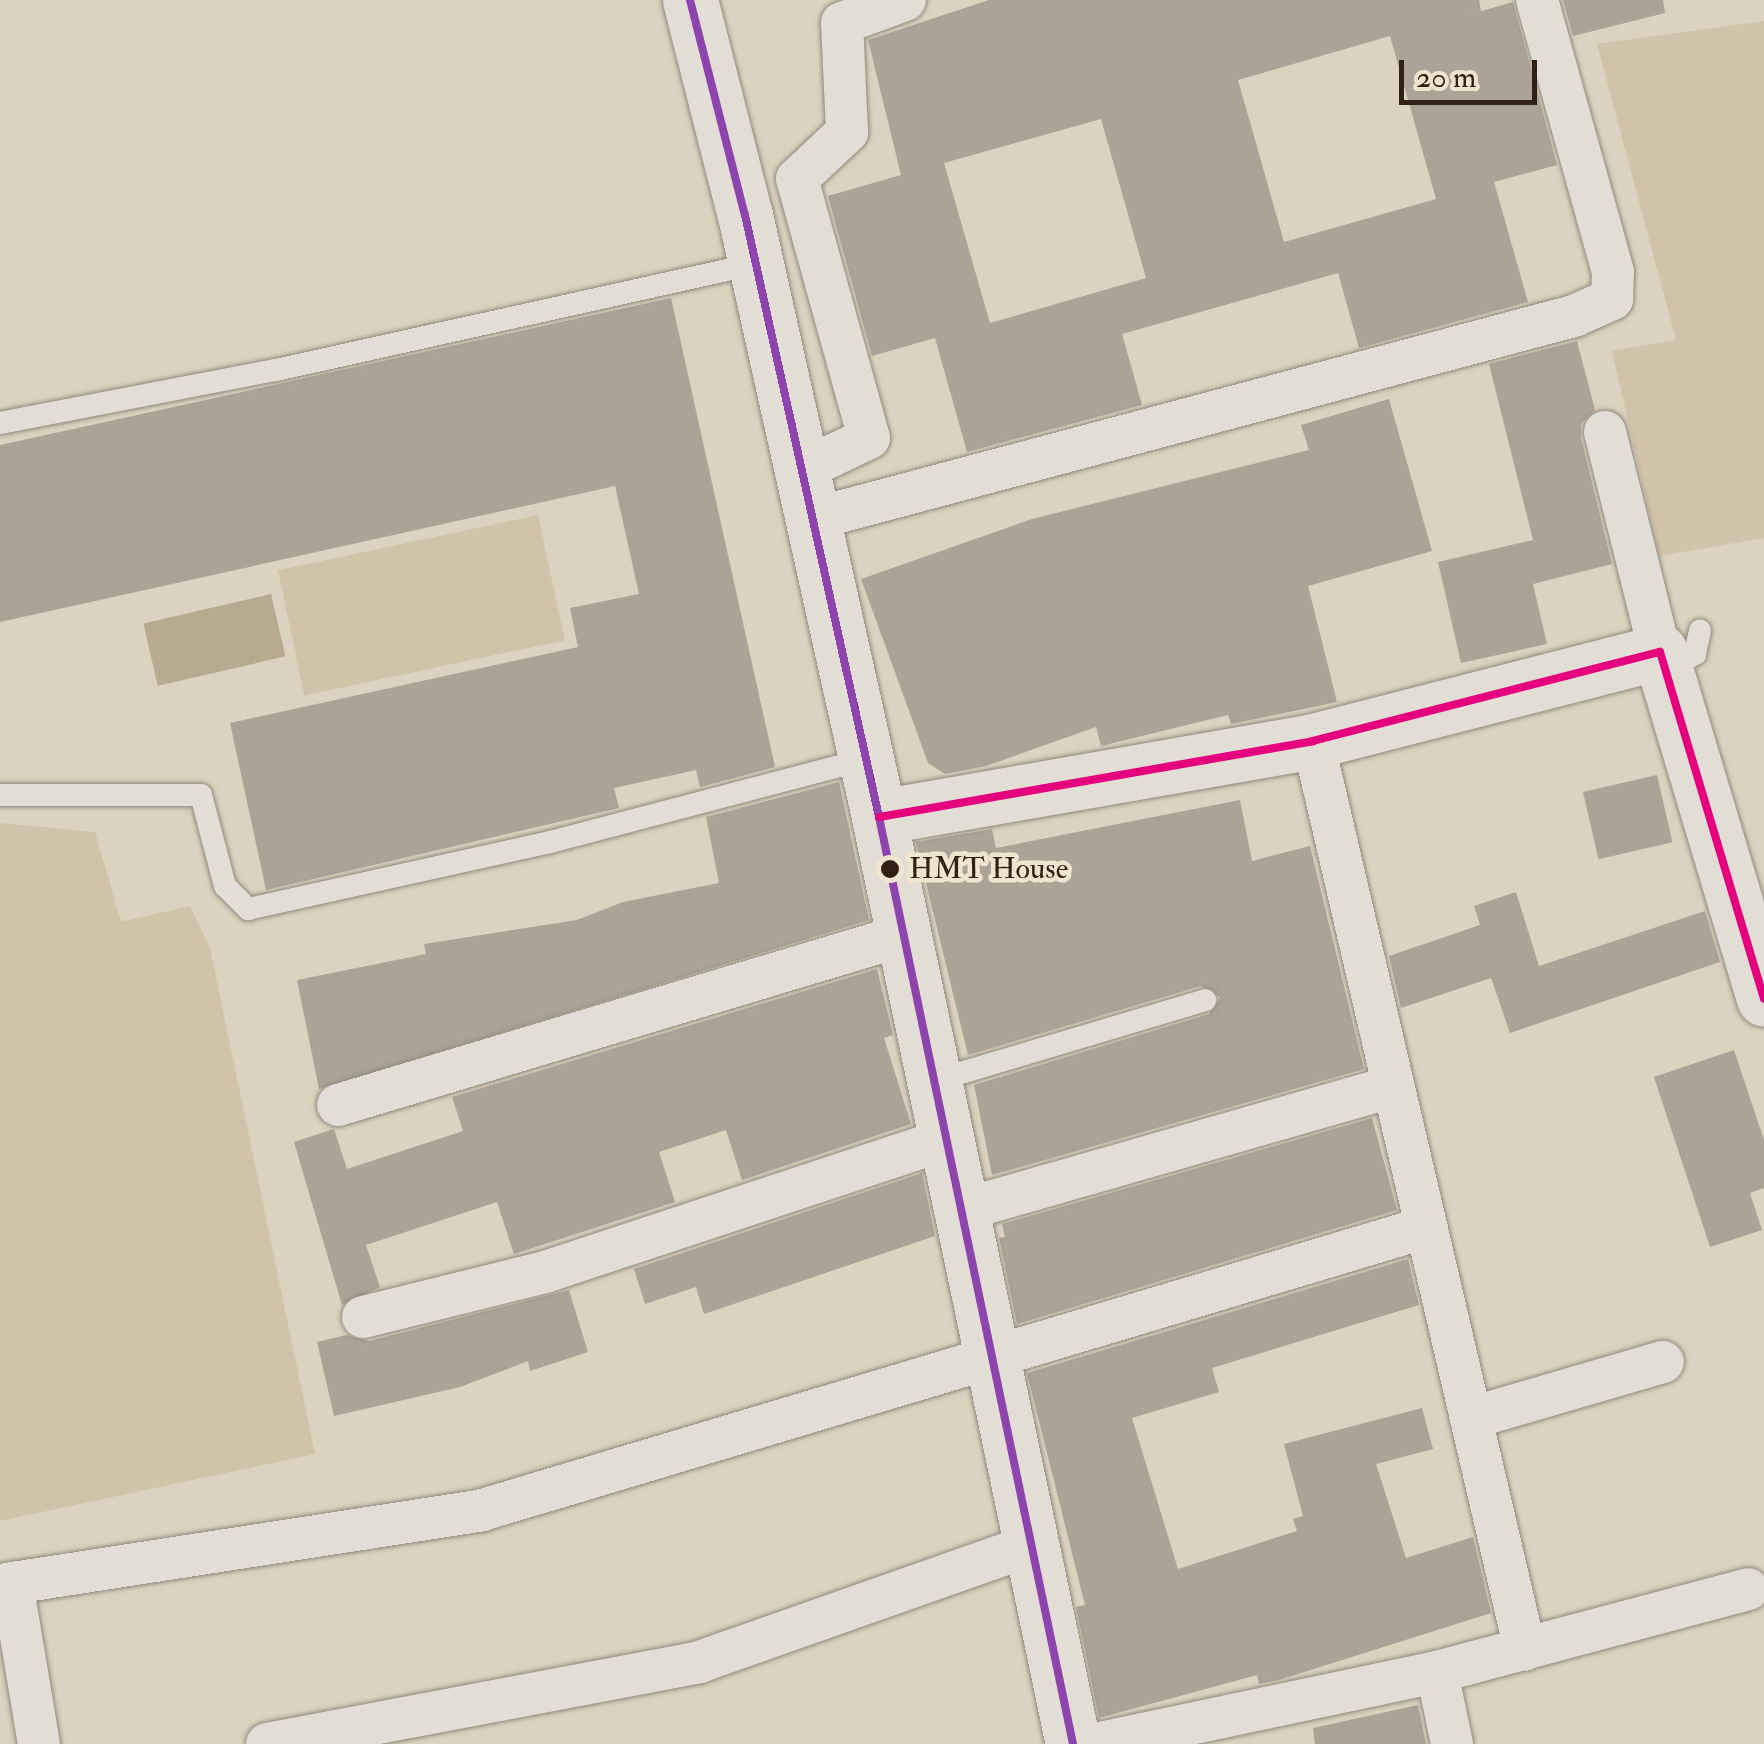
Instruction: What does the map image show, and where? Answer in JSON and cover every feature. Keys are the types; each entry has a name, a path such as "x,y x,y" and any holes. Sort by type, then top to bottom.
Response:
{"street":[{"path":"690,0 756,264 879,817 1073,1744"},
{"path":"808,495 868,438 797,179 847,132 842,23 905,0"},
{"path":"808,495 1516,332 1612,300 1613,272 1537,0"},
{"path":"1605,432 1676,651 1764,1000"},
{"path":"879,817 1313,741 1676,651"},
{"path":"1313,741 1525,1650"},
{"path":"338,1105 904,935"},
{"path":"962,1210 1394,1086"},
{"path":"363,1317 545,1272 946,1139"},
{"path":"39,1744 6,1584 482,1510 992,1354 1427,1227"},
{"path":"1471,1418 1663,1362"},
{"path":"267,1744 700,1662 1032,1545"},
{"path":"1095,1744 1438,1672 1748,1589"},
{"path":"1438,1672 1452,1744"}],"lane":[{"path":"0,423 276,370 756,264"},
{"path":"0,795 201,795 224,886 248,909 550,842 866,759"},
{"path":"934,1081 1205,1000"}],"shaded area":[{"path":"1764,21 1764,538 1659,556 1612,351 1676,340 1597,44"},
{"path":"538,515 565,640 304,696 278,570"},
{"path":"271,594 285,656 158,686 143,623"},
{"path":"0,823 95,832 121,922 190,906 210,948 315,1454 0,1521"}],"building":[{"path":"989,0 1479,0 1481,11 1457,18 1513,2 1557,165 1494,182 1528,302 1359,348 1338,273 1122,334 1142,405 967,452 935,338 872,356 828,196 901,175 868,40","holes":["1390,36 1436,199 1284,242 1238,80","1101,119 1146,278 990,323 944,163"]},
{"path":"1563,0 1663,0 1665,13 1573,36"},
{"path":"671,298 775,767 700,787 696,770 614,788 619,808 266,890 230,723 578,647 570,608 639,594 615,486 0,622 0,445"},
{"path":"1577,341 1595,410 1581,424 1581,438 1612,564 1533,584 1547,644 1461,663 1438,562 1533,540 1489,364"},
{"path":"1389,399 1432,551 1308,586 1337,702 1231,724 1228,715 1101,746 1096,727 986,766 945,774 928,763 861,579 1032,519 1309,450 1301,425"},
{"path":"1657,775 1673,842 1598,859 1583,792"},
{"path":"839,782 869,920 319,1089 297,980 426,954 424,944 577,920 623,902 719,883 706,817"},
{"path":"1240,800 1252,861 1310,846 1364,1069 992,1175 974,1085 1209,1014 1220,997 1201,986 968,1055 916,842 992,829 996,848"},
{"path":"1516,892 1539,966 1705,911 1720,962 1510,1033 1491,978 1401,1008 1389,956 1480,925 1474,906"},
{"path":"877,969 893,1035 884,1038 911,1124 742,1180 726,1130 659,1152 675,1202 514,1254 497,1202 366,1245 380,1287 342,1305 294,1142 334,1129 347,1169 463,1131 452,1097"},
{"path":"1734,1050 1764,1140 1764,1188 1750,1193 1762,1230 1710,1247 1654,1077"},
{"path":"1372,1118 1397,1210 1017,1324 999,1238 1005,1237 1002,1224"},
{"path":"922,1173 935,1236 704,1314 696,1287 645,1304 634,1269"},
{"path":"1408,1259 1419,1305 1212,1368 1219,1392 1132,1418 1178,1569 1297,1531 1293,1519 1303,1516 1284,1444 1422,1408 1433,1449 1376,1464 1406,1558 1473,1537 1491,1613 1279,1680 1259,1684 1257,1675 1099,1718 1076,1607 1085,1605 1027,1373"},
{"path":"569,1290 588,1352 530,1371 528,1361 460,1387 334,1416 317,1342 346,1335 369,1341"},
{"path":"1418,1705 1426,1744 1315,1744 1313,1728"}],"transit line":[{"path":"690,0 745,215 879,817 1073,1744"},
{"path":"879,817 1313,741 1660,652 1764,999"}],"place":[{"name":"HMT House","path":"890,869"}]}
